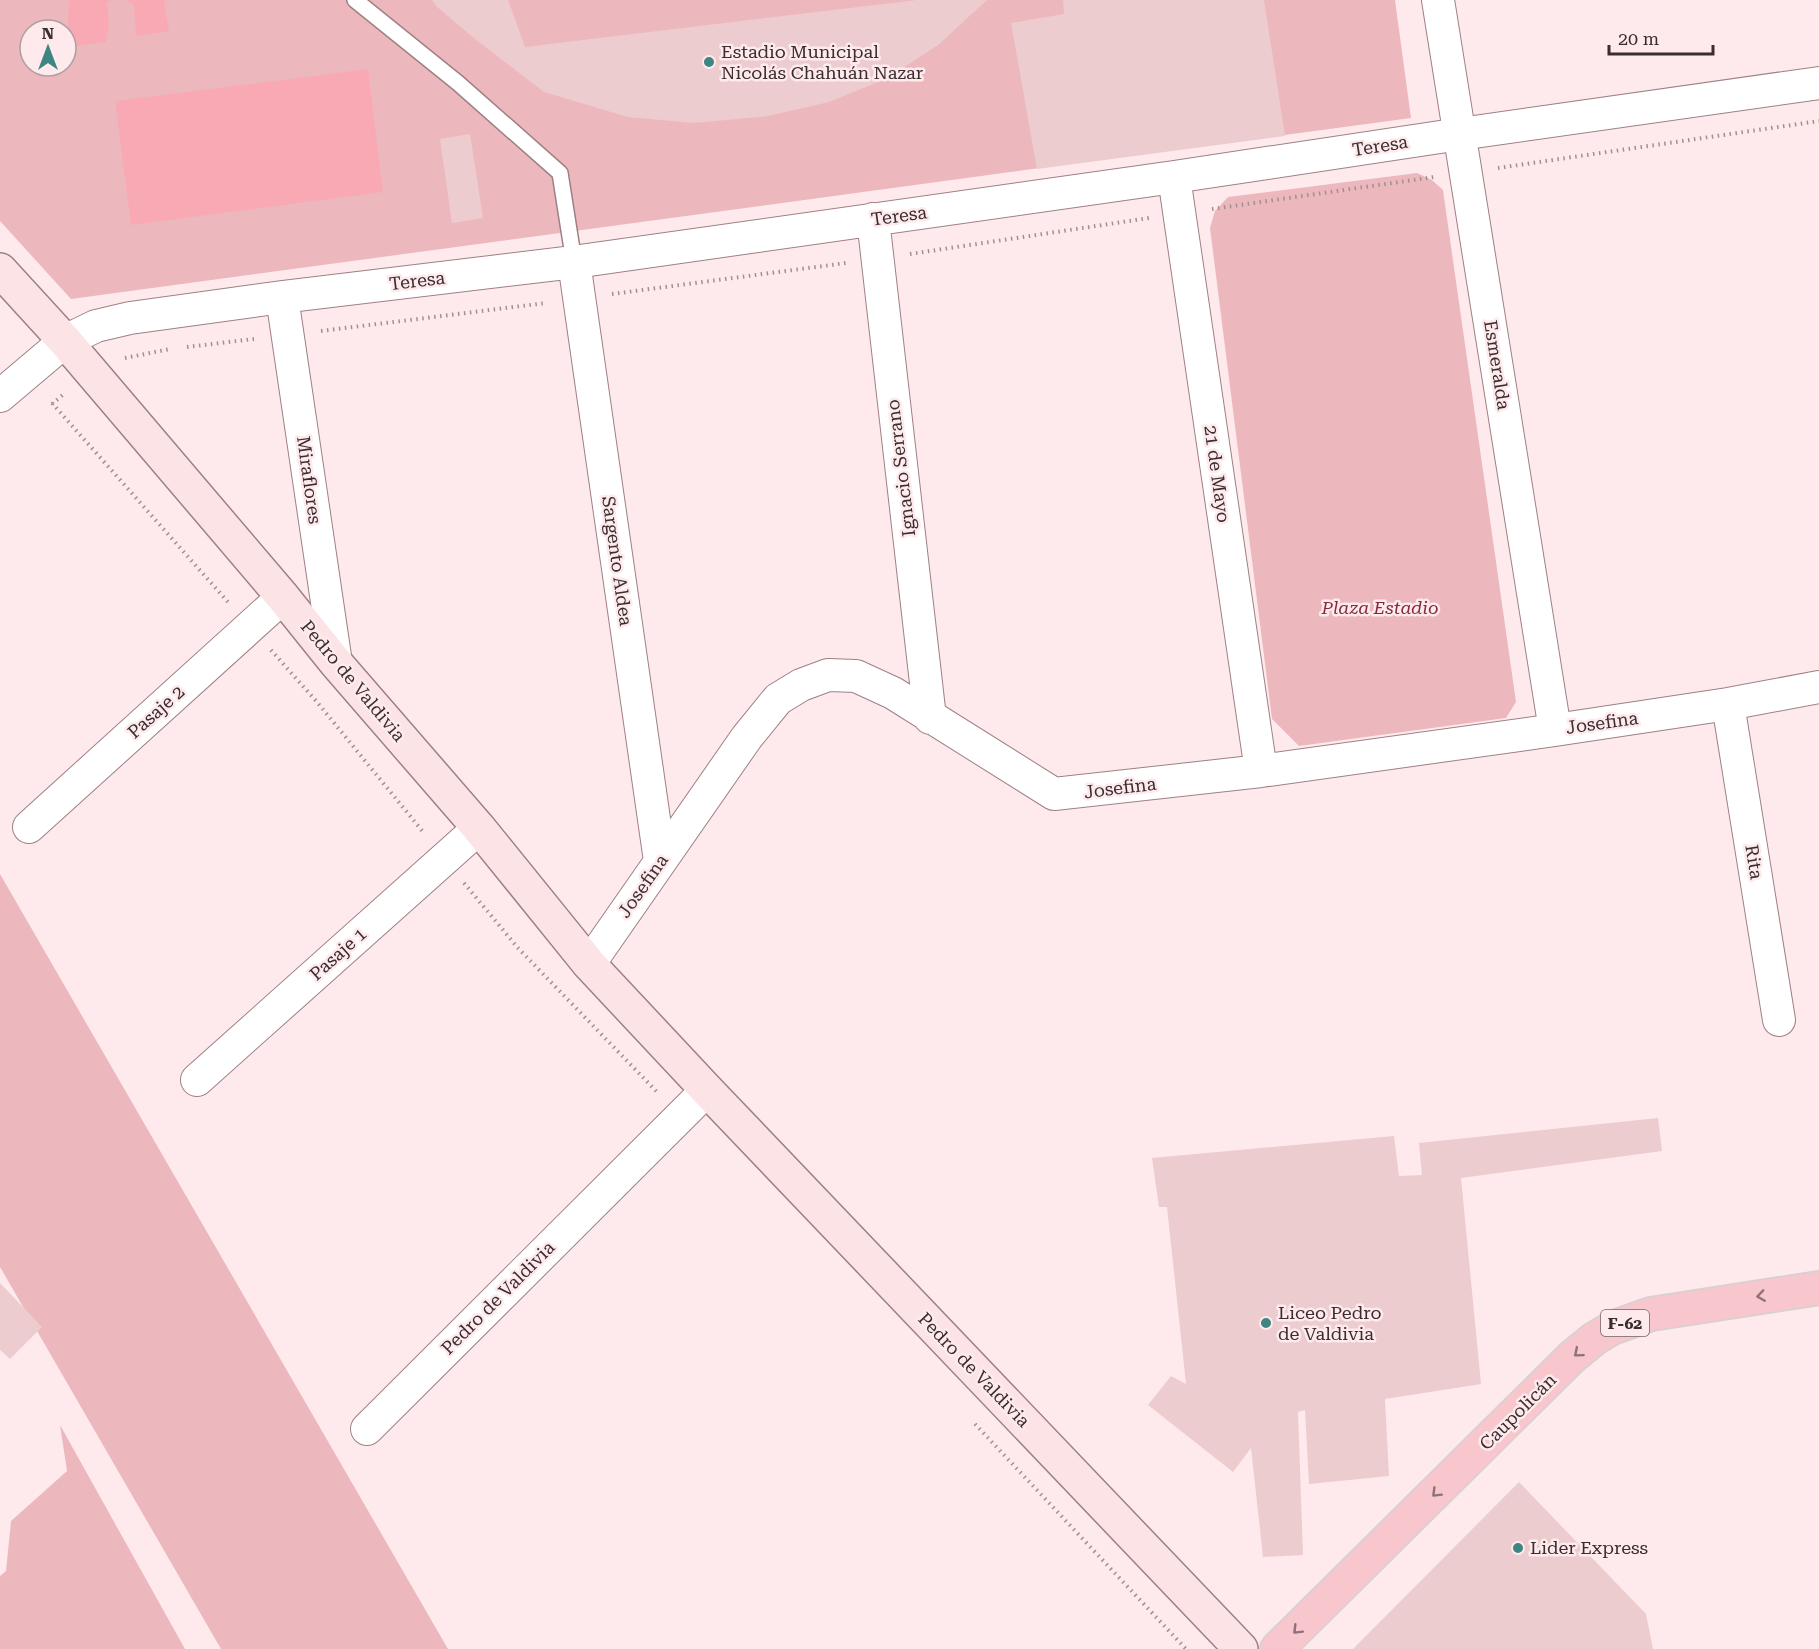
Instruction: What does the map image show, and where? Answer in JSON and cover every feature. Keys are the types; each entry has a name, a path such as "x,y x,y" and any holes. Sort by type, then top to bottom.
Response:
{"main road":[{"name":"Caupolicán","path":"1277,1649 1572,1357 1594,1339 1612,1328 1651,1314 1819,1288"}],"street":[{"name":"Esmeralda","path":"1438,0 1555,730"},
{"name":"Teresa","path":"0,396 65,341 96,327 130,318 282,297 574,262 1819,83"},
{"name":"21 de Mayo","path":"1174,177 1260,771"},
{"name":"Ignacio Serrano","path":"873,219 930,718"},
{"name":"Sargento Aldea","path":"574,262 660,861"},
{"name":"Pedro de Valdivia","path":"0,270 90,370 283,597 336,663 479,828 600,975 1241,1649"},
{"name":"Miraflores","path":"282,297 336,663"},
{"name":"Pasaje 2","path":"29,827 283,597"},
{"name":"Josefina","path":"600,975 660,861 747,737 778,699 801,685 828,675 856,676 893,693 1054,794 1260,771 1555,730 1728,704 1819,687"},
{"name":"Rita","path":"1728,704 1779,1020"},
{"name":"Pasaje 1","path":"197,1080 479,828"},
{"name":"Pedro de Valdivia","path":"367,1429 707,1090"}],"lane":[{"path":"355,0 458,83 560,173 574,262"}],"path":[{"path":"186,347 877,259 1819,121"},
{"path":"52,404 90,370 113,360 175,348"},
{"path":"587,1020 600,975"}],"green space":[{"name":"Estadio Municipal Nicolás Chahuán Nazar","path":"0,0 1395,0 1411,118 71,299 0,221"},
{"name":"Plaza Estadio","path":"1417,173 1432,180 1443,190 1516,702 1506,718 1299,746 1272,719 1210,228 1215,211 1228,197"},
{"path":"0,874 448,1649 221,1649 0,1267"},
{"path":"60,1425 185,1649 0,1649 0,1576 6,1571 11,1521 67,1471"}],"shaded area":[{"path":"69,0 111,0 107,2 109,25 106,42 78,46 78,18 68,18"},
{"path":"126,0 164,0 169,31 136,36 134,5"},
{"path":"368,69 383,192 131,225 115,101"}],"building":[{"name":"Estadio Municipal Nicolás Chahuán Nazar","path":"432,0 508,0 525,47 917,0 987,0 938,45 888,78 829,102 768,116 694,123 628,117 544,92 475,39"},
{"path":"1063,0 1264,0 1285,136 1037,169 1011,23 1064,14"},
{"path":"470,134 483,218 452,223 440,139"},
{"path":"1658,1118 1662,1151 1461,1178 1481,1384 1385,1399 1389,1476 1309,1484 1305,1410 1298,1412 1303,1555 1263,1557 1251,1448 1233,1472 1148,1405 1171,1376 1186,1384 1167,1207 1159,1207 1152,1158 1394,1136 1399,1176 1422,1175 1419,1143"},
{"path":"0,1283 42,1327 10,1359 0,1350"},
{"name":"Lider Express","path":"1519,1482 1646,1614 1653,1649 1353,1649"}],"place":[{"name":"Estadio Municipal Nicolás Chahuán Nazar","path":"709,62"},
{"name":"Liceo Pedro de Valdivia","path":"1266,1323"},
{"name":"Lider Express","path":"1518,1548"}]}
